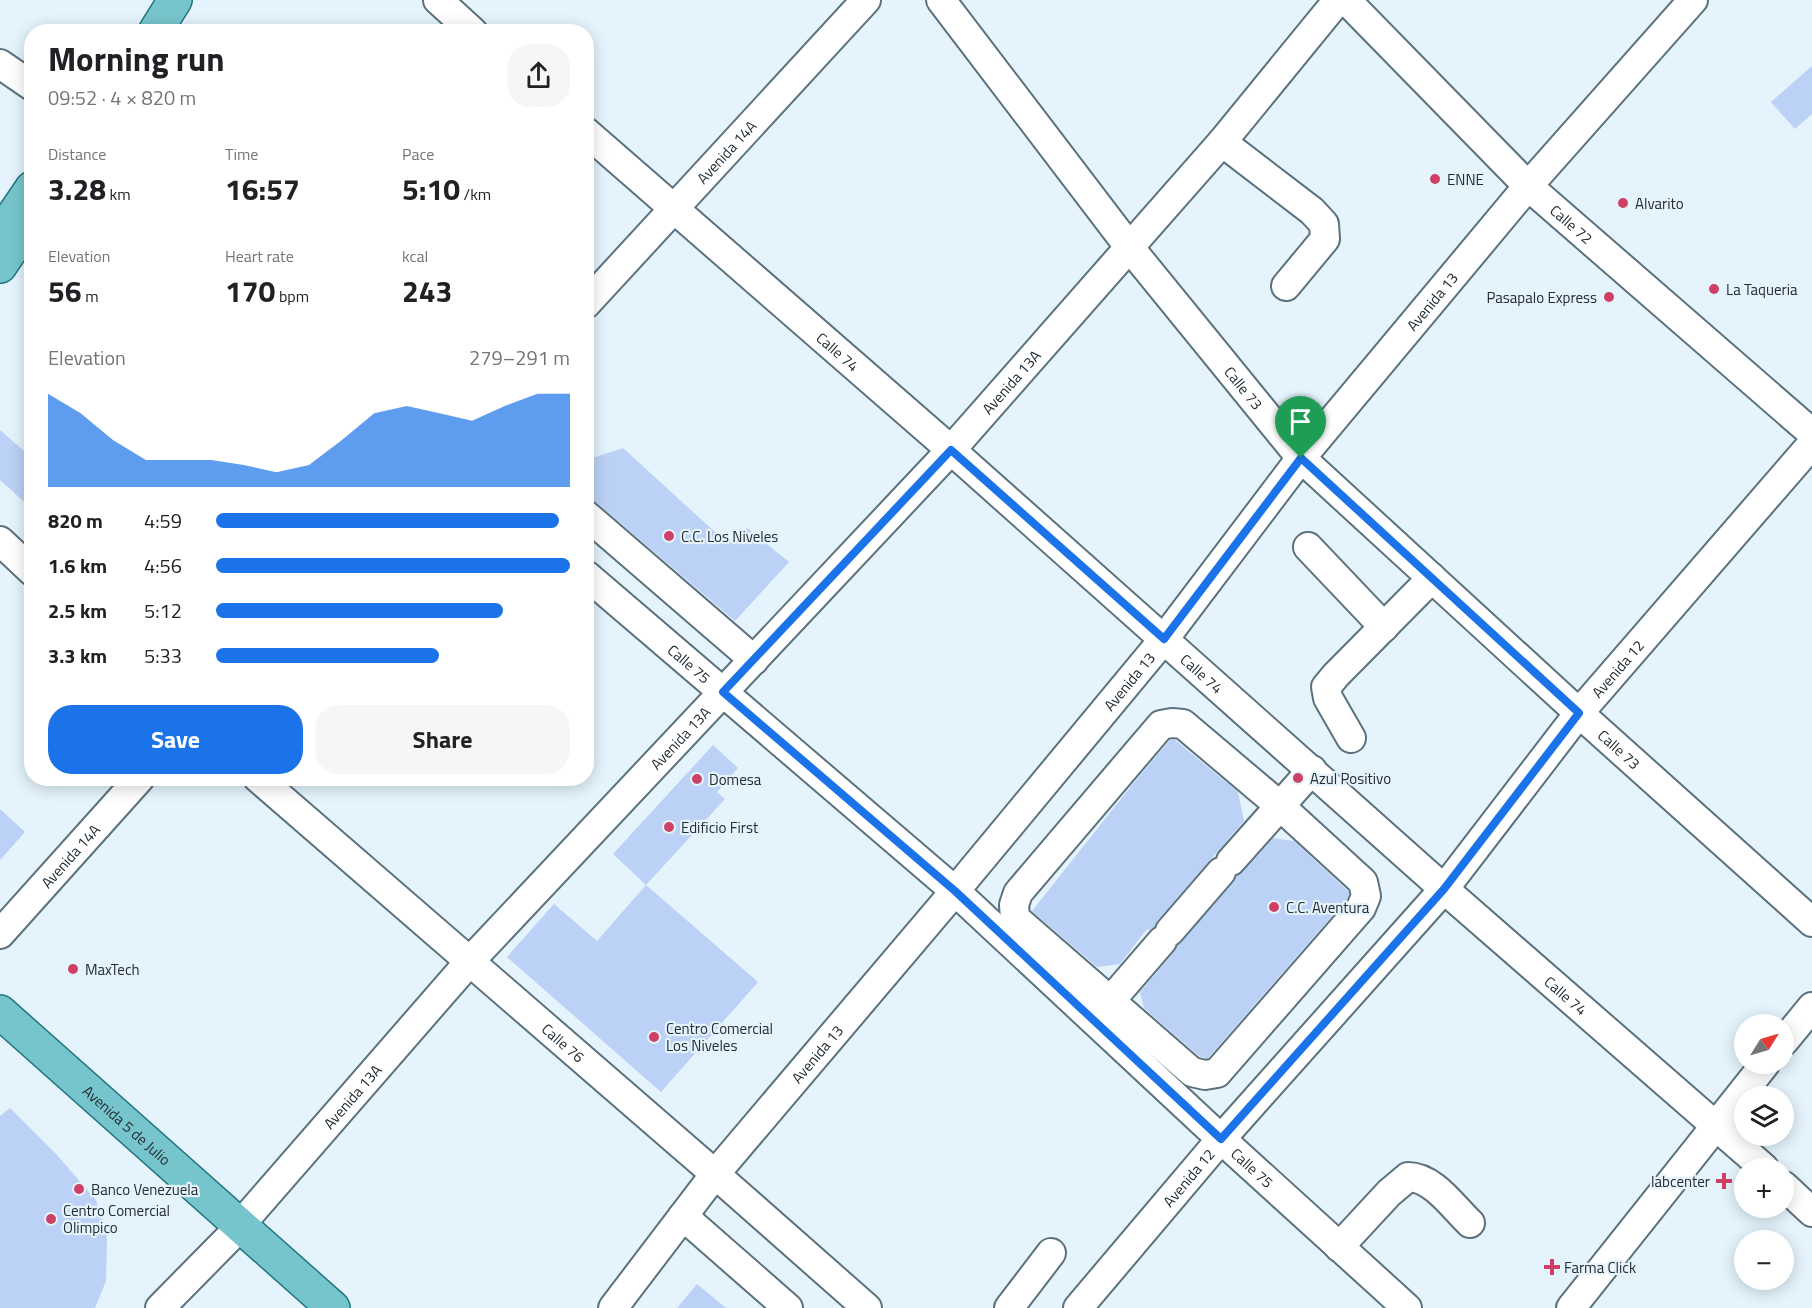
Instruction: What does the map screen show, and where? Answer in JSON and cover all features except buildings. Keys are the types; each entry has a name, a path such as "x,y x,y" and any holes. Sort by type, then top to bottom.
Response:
{"main road":[{"path":"137,24 151,0"},
{"path":"160,24 175,0"},
{"path":"0,236 24,200"},
{"path":"0,266 24,231"},
{"name":"Avenida 5 de Julio","path":"0,1012 234,1232 306,1308"},
{"name":"Avenida 5 de Julio","path":"0,1038 234,1232 333,1308"}],"street":[{"path":"438,0 464,24"},
{"name":"Avenida 14A","path":"594,295 866,0"},
{"name":"Calle 73","path":"941,0 1130,248 1301,458 1579,713 1812,922"},
{"name":"Avenida 13A","path":"160,1308 234,1232 470,961 951,450 1222,142 1338,0"},
{"name":"Calle 72","path":"1346,0 1528,186 1812,433"},
{"name":"Avenida 13","path":"613,1308 715,1174 955,891 1164,639 1301,458 1528,186 1693,0"},
{"path":"0,64 24,80"},
{"name":"Calle 74","path":"594,139 951,450 1444,889 1753,1158"},
{"path":"1222,142 1312,211 1324,224 1325,239 1287,286"},
{"name":"Avenida 12","path":"1078,1308 1221,1139 1444,889 1579,713 1812,444"},
{"path":"594,522 754,660"},
{"path":"0,541 24,564"},
{"path":"1308,547 1384,627"},
{"path":"1351,738 1328,698 1326,687 1432,578"},
{"name":"Calle 75","path":"594,582 955,891 1102,1010 1221,1139 1407,1308"},
{"path":"1183,724 1280,806 1363,882 1366,896 1354,917 1217,1073 1205,1076 1192,1072 1102,1010 1015,918 1014,905 1018,893 1161,725 1183,724"},
{"path":"1102,1010 1312,770"},
{"name":"Avenida 14A","path":"0,934 133,786"},
{"name":"Calle 76","path":"267,786 867,1308"},
{"path":"1794,1029 1812,1007"},
{"path":"1571,1308 1758,1074"},
{"path":"1339,1246 1389,1193 1408,1177 1417,1177 1428,1183 1470,1223"},
{"path":"1794,1195 1812,1212"},
{"path":"683,1216 788,1308"},
{"path":"1009,1308 1052,1253"}],"place":[{"name":"ENNE","path":"1435,179"},
{"name":"Alvarito","path":"1623,203"},
{"name":"La Taqueria","path":"1714,289"},
{"name":"Pasapalo Express","path":"1609,297"},
{"name":"C.C. Los Niveles","path":"669,536"},
{"name":"Azul Positivo","path":"1298,778"},
{"name":"Domesa","path":"697,779"},
{"name":"Edificio First","path":"669,827"},
{"name":"C.C. Aventura","path":"1274,907"},
{"name":"MaxTech","path":"73,969"},
{"name":"Centro Comercial Los Niveles","path":"654,1037"},
{"name":"labcenter","path":"1724,1181"},
{"name":"Banco Venezuela","path":"79,1189"},
{"name":"Centro Comercial Olimpico","path":"51,1219"},
{"name":"Farma Click","path":"1552,1267"}],"route":[{"path":"951,450 1164,639 1301,458 1579,713 1444,889 1221,1139 955,891 723,692 951,450"}]}
